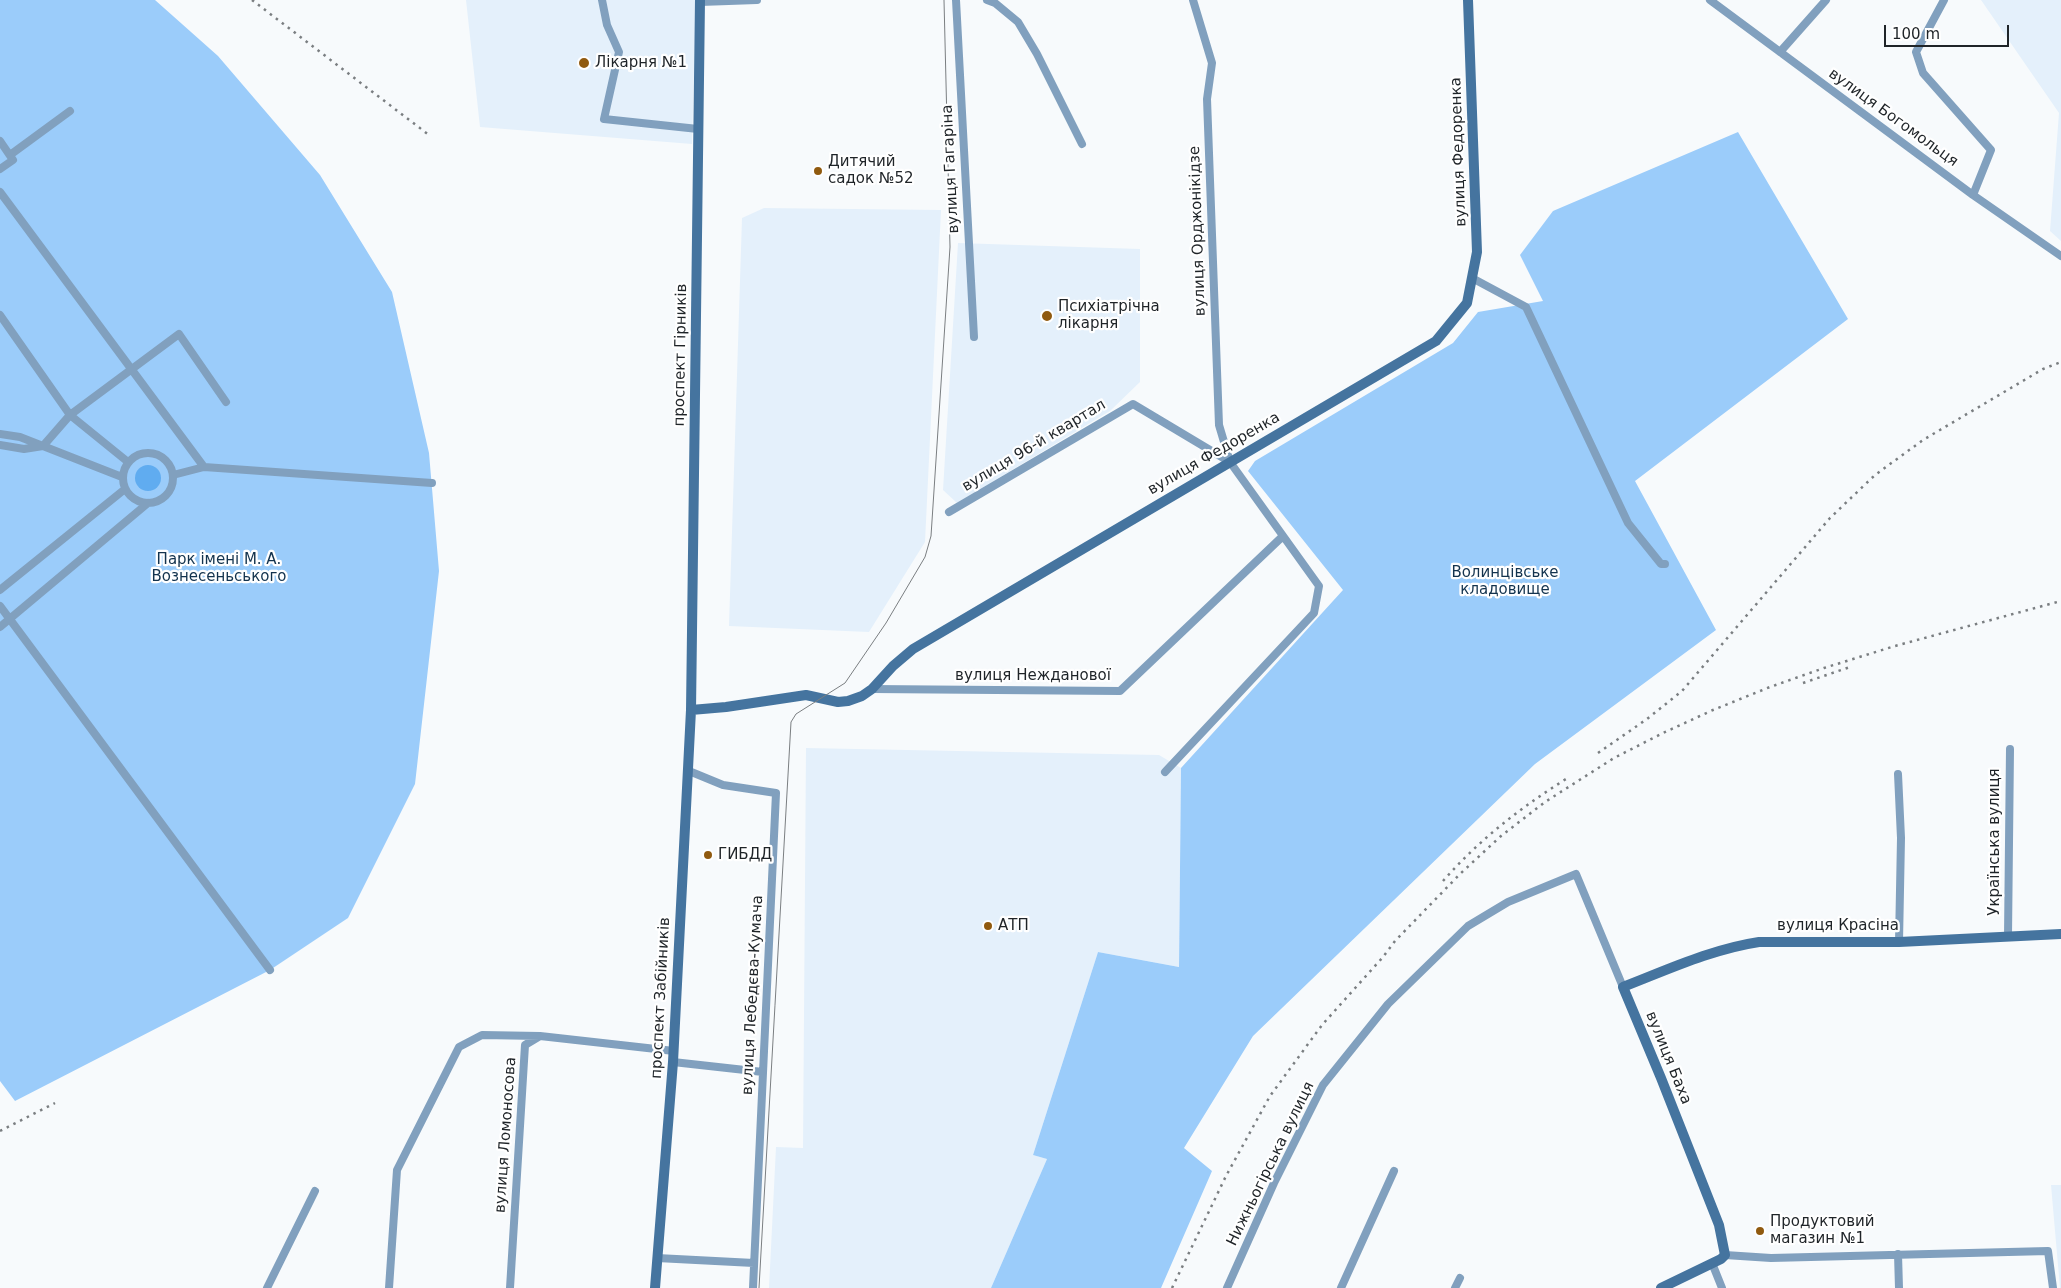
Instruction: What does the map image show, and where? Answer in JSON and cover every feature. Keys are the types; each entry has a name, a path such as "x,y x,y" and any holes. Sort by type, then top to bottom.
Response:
{"street":[{"path":"602,0 608,25 619,52 604,119 698,128"},
{"path":"700,1 757,0"},
{"name":"вулиця Гагаріна","path":"956,0 974,336"},
{"path":"988,0 995,3 1018,22 1037,54 1082,144"},
{"name":"вулиця Орджонікідзе","path":"1193,0 1212,63 1207,100 1219,424 1230,462"},
{"name":"вулиця Федоренка","path":"691,710 726,707 806,695 838,702 862,696 872,689 893,666 913,649 1436,341 1467,303 1477,252 1468,0"},
{"name":"вулиця Богомольця","path":"1710,0 1973,195 2061,256"},
{"path":"1780,52 1826,0"},
{"path":"1944,0 1916,52 1923,73 1991,150 1973,195"},
{"name":"проспект Гірників","path":"691,710 700,1"},
{"path":"10,155 70,111"},
{"path":"0,142 13,160 0,169"},
{"path":"0,192 204,467"},
{"path":"1472,278 1526,307 1628,523 1661,564 1665,564"},
{"path":"0,315 70,414 128,462"},
{"path":"0,446 24,449 43,446 70,414 179,334 226,402"},
{"name":"вулиця 96-й квартал","path":"949,512 1133,404 1230,462"},
{"path":"0,434 20,437 122,477"},
{"path":"0,627 148,503 163,498 169,492 173,475 165,460 158,455 142,454 128,462 122,477 125,489 132,498 148,503"},
{"path":"1165,772 1314,612 1319,586 1230,462"},
{"path":"173,475 204,467 432,483"},
{"path":"0,590 125,489"},
{"name":"вулиця Нежданової","path":"872,689 1120,691 1283,536"},
{"path":"0,606 270,970"},
{"name":"проспект Забійників","path":"655,1288 674,1051 691,710"},
{"name":"Українська вулиця","path":"2008,936 2010,749"},
{"name":"вулиця Лебедєва-Кумача","path":"689,771 723,785 776,793 753,1288"},
{"path":"1898,774 1901,838 1899,942"},
{"name":"вулиця Баха","path":"1576,874 1661,1078 1719,1225 1725,1255"},
{"name":"Нижньогірська вулиця","path":"1227,1288 1274,1183 1323,1085 1388,1004 1468,926 1508,902 1576,874"},
{"name":"вулиця Красіна","path":"1623,988 1718,951 1759,942 1899,942 2061,934"},
{"path":"389,1288 397,1170 460,1047 482,1034 540,1036 674,1051"},
{"name":"вулиця Ломоносова","path":"510,1288 525,1045 540,1036"},
{"path":"673,1062 764,1072"},
{"path":"1341,1288 1394,1171"},
{"path":"267,1288 315,1191"},
{"path":"1661,1288 1725,1255 1771,1258 2048,1251 2053,1288"},
{"path":"1898,1254 1899,1288"},
{"path":"658,1258 754,1263"},
{"path":"1712,1263 1722,1288"},
{"path":"1455,1288 1460,1278"}],"shaded area":[{"name":"Лікарня №1","path":"466,0 696,0 692,144 480,127"},
{"path":"1981,0 2061,0 2061,241 2050,231 2059,113"},
{"path":"764,208 941,210 925,542 869,632 729,626 742,218"},
{"name":"Психіатрічна лікарня","path":"958,243 1140,249 1140,382 1110,411 957,503 943,490"},
{"path":"148,465 157,469 161,478 157,487 148,491 139,487 135,478 139,469"},
{"path":"806,748 1159,755 1181,768 1179,967 1098,952 1033,1155 1047,1159 991,1288 769,1288 776,1147 803,1148"},
{"path":"2051,1185 2061,1185 2061,1288 2060,1288"}],"green space":[{"name":"Парк імені М. А. Вознесеньського","path":"0,0 155,0 218,56 320,175 392,292 429,453 439,571 415,784 348,918 270,970 15,1101 0,1081"},
{"name":"Волинцівське кладовище","path":"1738,132 1848,319 1635,481 1716,630 1535,764 1253,1036 1184,1148 1212,1171 1161,1288 991,1288 1047,1159 1033,1155 1098,952 1179,967 1181,768 1343,590 1248,471 1255,461 1453,343 1478,312 1543,301 1520,255 1553,211"}],"tram line":[{"path":"759,1288 791,722 796,714 845,683 886,623 925,557 931,536 950,247 944,0"}],"railway":[{"path":"252,0 429,135"},
{"path":"1598,753 1647,719 1682,691 1830,518 1875,475 1923,440 2043,369 2061,362"},
{"path":"1172,1288 1226,1176 1270,1096 1322,1025 1395,941 1460,874 1501,836 1545,802 1614,758 1713,710 1824,668 1895,646 2061,601"},
{"path":"1803,683 1850,667"},
{"path":"1443,881 1486,838 1532,801 1566,779"},
{"path":"0,1131 55,1103"}],"place":[{"name":"Лікарня №1","path":"584,63"},
{"name":"Дитячий садок №52","path":"818,171"},
{"name":"Психіатрічна лікарня","path":"1047,316"},
{"name":"ГИБДД","path":"708,855"},
{"name":"АТП","path":"988,926"},
{"name":"Продуктовий магазин №1","path":"1760,1231"}]}
